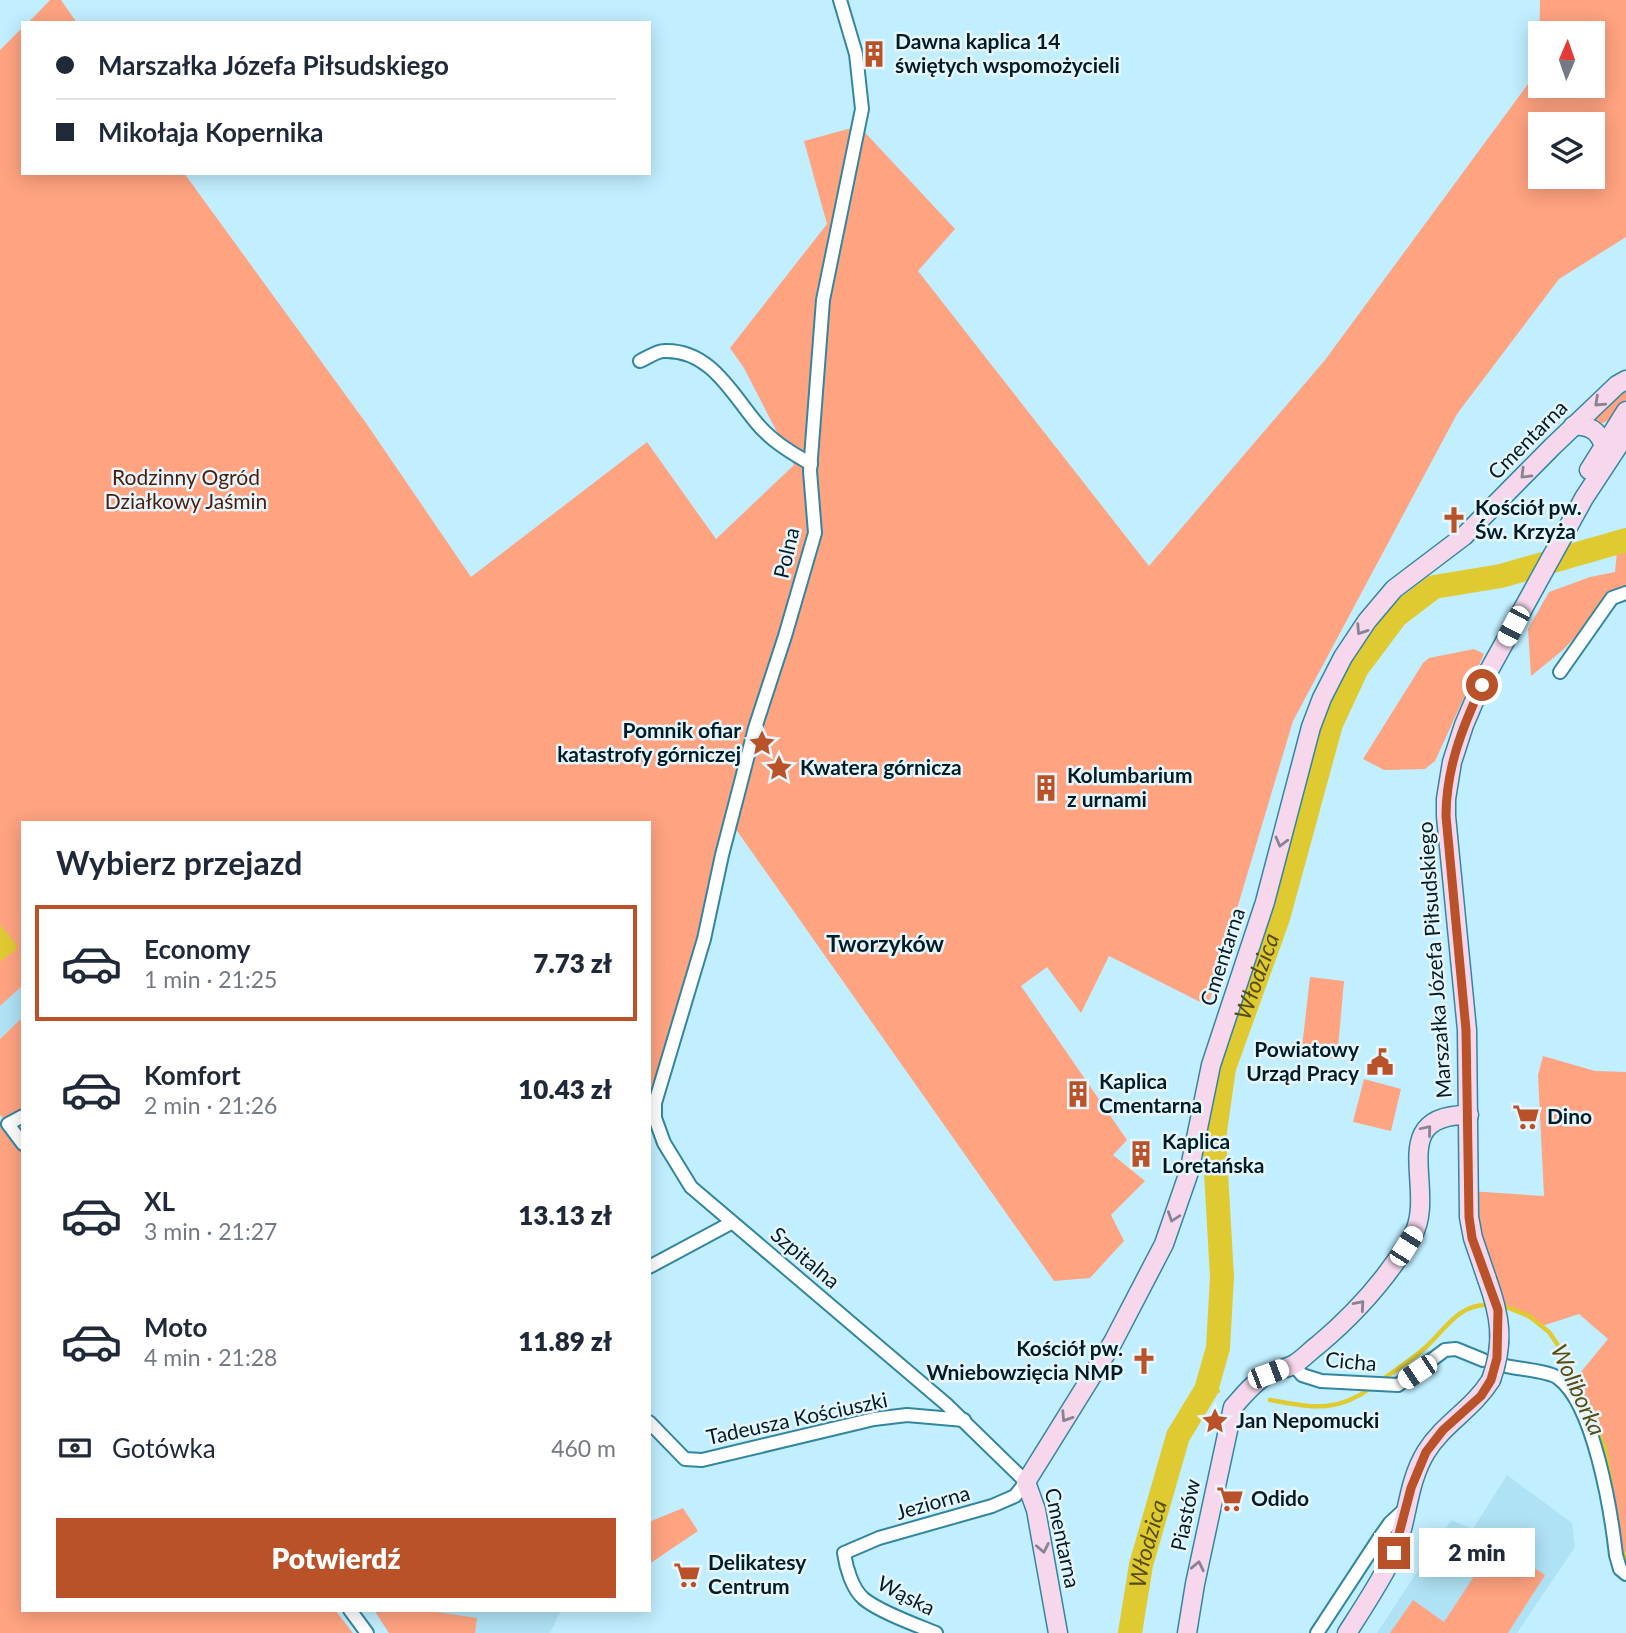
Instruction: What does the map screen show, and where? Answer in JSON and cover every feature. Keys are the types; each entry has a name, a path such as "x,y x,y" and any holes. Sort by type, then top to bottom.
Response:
{"street":[{"name":"Polna","path":"655,1103 704,939 722,855 755,728 815,533 811,464 823,300 862,110 856,54 840,0"},
{"path":"640,361 663,350 694,356 715,371 756,422 781,446 811,464"},
{"name":"Cmentarna","path":"1058,1633 1036,1510 1026,1482 1113,1342 1164,1244 1189,1172 1211,1065 1265,902 1311,727 1328,688 1367,621 1394,589 1464,536 1573,426 1626,380"},
{"path":"1569,525 1581,486 1603,445 1626,411"},
{"path":"1573,426 1591,428 1603,445 1604,457 1584,498"},
{"path":"1569,525 1626,434"},
{"name":"Marszałka Józefa Piłsudskiego","path":"1405,1509 1417,1470 1426,1452 1443,1430 1474,1404 1491,1380 1497,1358 1499,1320 1472,1238 1469,1217 1466,1030 1447,834 1446,799 1452,762 1464,725 1482,685 1569,525"},
{"path":"1560,672 1612,598 1626,593"},
{"name":"Szpitalna","path":"655,1103 655,1118 664,1143 683,1176 706,1203 829,1303 964,1420"},
{"path":"1298,1361 1349,1318 1399,1258 1414,1233 1421,1209 1418,1143 1423,1133 1432,1122 1442,1117 1469,1115"},
{"path":"21,1117 8,1124 21,1141"},
{"path":"651,1266 731,1223"},
{"name":"Cicha","path":"1298,1361 1302,1375 1321,1381 1398,1385 1445,1350 1456,1349 1504,1366 1554,1375 1568,1387 1600,1462 1616,1555 1620,1569 1626,1574"},
{"name":"Piastów","path":"1187,1633 1233,1407 1253,1385 1268,1374 1298,1361"},
{"name":"Tadeusza Kościuszki","path":"651,1424 685,1459 702,1460 874,1419 908,1415 964,1420"},
{"path":"964,1420 1026,1482"},
{"name":"Jeziorna","path":"844,1553 879,1538 992,1506 1016,1496 1026,1482"},
{"path":"1317,1633 1385,1530 1405,1509"},
{"path":"1347,1633 1394,1553 1405,1509"},
{"name":"Wąska","path":"844,1553 856,1587 864,1599 936,1633"},
{"path":"351,1612 367,1633"}],"shaded area":[{"path":"0,925 17,945 16,950 0,961"},
{"path":"21,987 21,1019 0,1039 0,1006"},
{"path":"1507,1475 1572,1523 1575,1547 1517,1633 1377,1633 1451,1520 1473,1529"},
{"path":"375,1612 560,1612 550,1633 389,1633"}],"green space":[{"path":"50,0 61,0 76,21 30,21"},
{"name":"Rodzinny Ogród Działkowy Jaśmin","path":"1540,0 1626,0 1626,237 1559,279 1457,414 1293,721 1208,1006 1109,956 1081,1013 1047,967 1021,986 1127,1140 1113,1155 1145,1181 1111,1215 1124,1241 1090,1278 1054,1281 735,828 655,1103 651,1100 651,821 21,821 21,987 0,1006 0,50 21,29 21,175 185,175 366,423 471,577 647,442 716,539 794,465 744,368 730,348 827,224 804,141 859,126 955,229 918,271 1149,566 1325,360 1528,84 1528,98 1605,98 1605,21 1540,21"},
{"path":"1626,385 1626,399 1607,421 1599,425 1592,421"},
{"path":"1626,550 1626,589 1612,598 1563,650 1531,676 1528,629 1549,592 1590,577 1615,572 1617,552"},
{"path":"1474,649 1484,654 1435,761 1425,769 1384,770 1363,759 1423,663 1429,658"},
{"path":"1310,977 1344,981 1337,1059 1301,1056"},
{"path":"21,1019 21,1117 8,1124 0,1115 0,1039"},
{"path":"1543,1056 1595,1071 1626,1072 1626,1574 1575,1379 1608,1339 1579,1314 1542,1326 1503,1305 1487,1279 1469,1191 1544,1196 1538,1075"},
{"path":"1364,1079 1401,1089 1391,1131 1353,1122"},
{"path":"0,1120 21,1148 21,1612 337,1612 353,1633 0,1633"},
{"path":"683,1508 698,1531 651,1563 651,1521"},
{"path":"1496,1543 1545,1575 1508,1633 1390,1633 1413,1600 1444,1622"},
{"path":"375,1612 436,1612 477,1618 475,1633 389,1633"}],"waterway":[{"name":"Włodzica","path":"1130,1633 1141,1565 1178,1436 1206,1390 1218,1348 1222,1277 1214,1138 1224,1068 1278,918 1331,724 1357,668 1396,616 1434,587 1501,576 1626,540"},
{"name":"Woliborka","path":"1382,1380 1422,1351 1462,1312 1479,1305 1489,1305"},
{"name":"Woliborka","path":"1501,1305 1529,1316 1549,1332 1562,1351 1605,1448 1611,1485"},
{"name":"Woliborka","path":"1270,1400 1311,1406 1335,1405 1359,1396 1372,1387"},
{"name":"Woliborka","path":"1206,1390 1218,1391"},
{"name":"Woliborka","path":"1620,1549 1626,1558"}],"place":[{"name":"Dawna kaplica 14 świętych wspomożycieli","path":"874,54"},
{"name":"Kościół pw. Św. Krzyża","path":"1454,520"},
{"name":"Pomnik ofiar katastrofy górniczej","path":"762,743"},
{"name":"Kwatera górnicza","path":"779,768"},
{"name":"Kolumbarium z urnami","path":"1046,788"},
{"name":"Powiatowy Urząd Pracy","path":"1380,1062"},
{"name":"Kaplica Cmentarna","path":"1078,1094"},
{"name":"Dino","path":"1526,1117"},
{"name":"Kaplica Loretańska","path":"1141,1154"},
{"name":"Kościół pw. Wniebowzięcia NMP","path":"1144,1361"},
{"name":"Jan Nepomucki","path":"1215,1421"},
{"name":"Odido","path":"1230,1499"},
{"name":"Delikatesy Centrum","path":"687,1575"}],"district":[{"name":"Tworzyków","path":"885,944"}],"route":[{"path":"1394,1553 1411,1488 1426,1452 1443,1430 1481,1396 1491,1380 1497,1358 1498,1310 1472,1238 1469,1217 1466,1030 1446,816 1452,762 1464,725 1482,685"}]}
